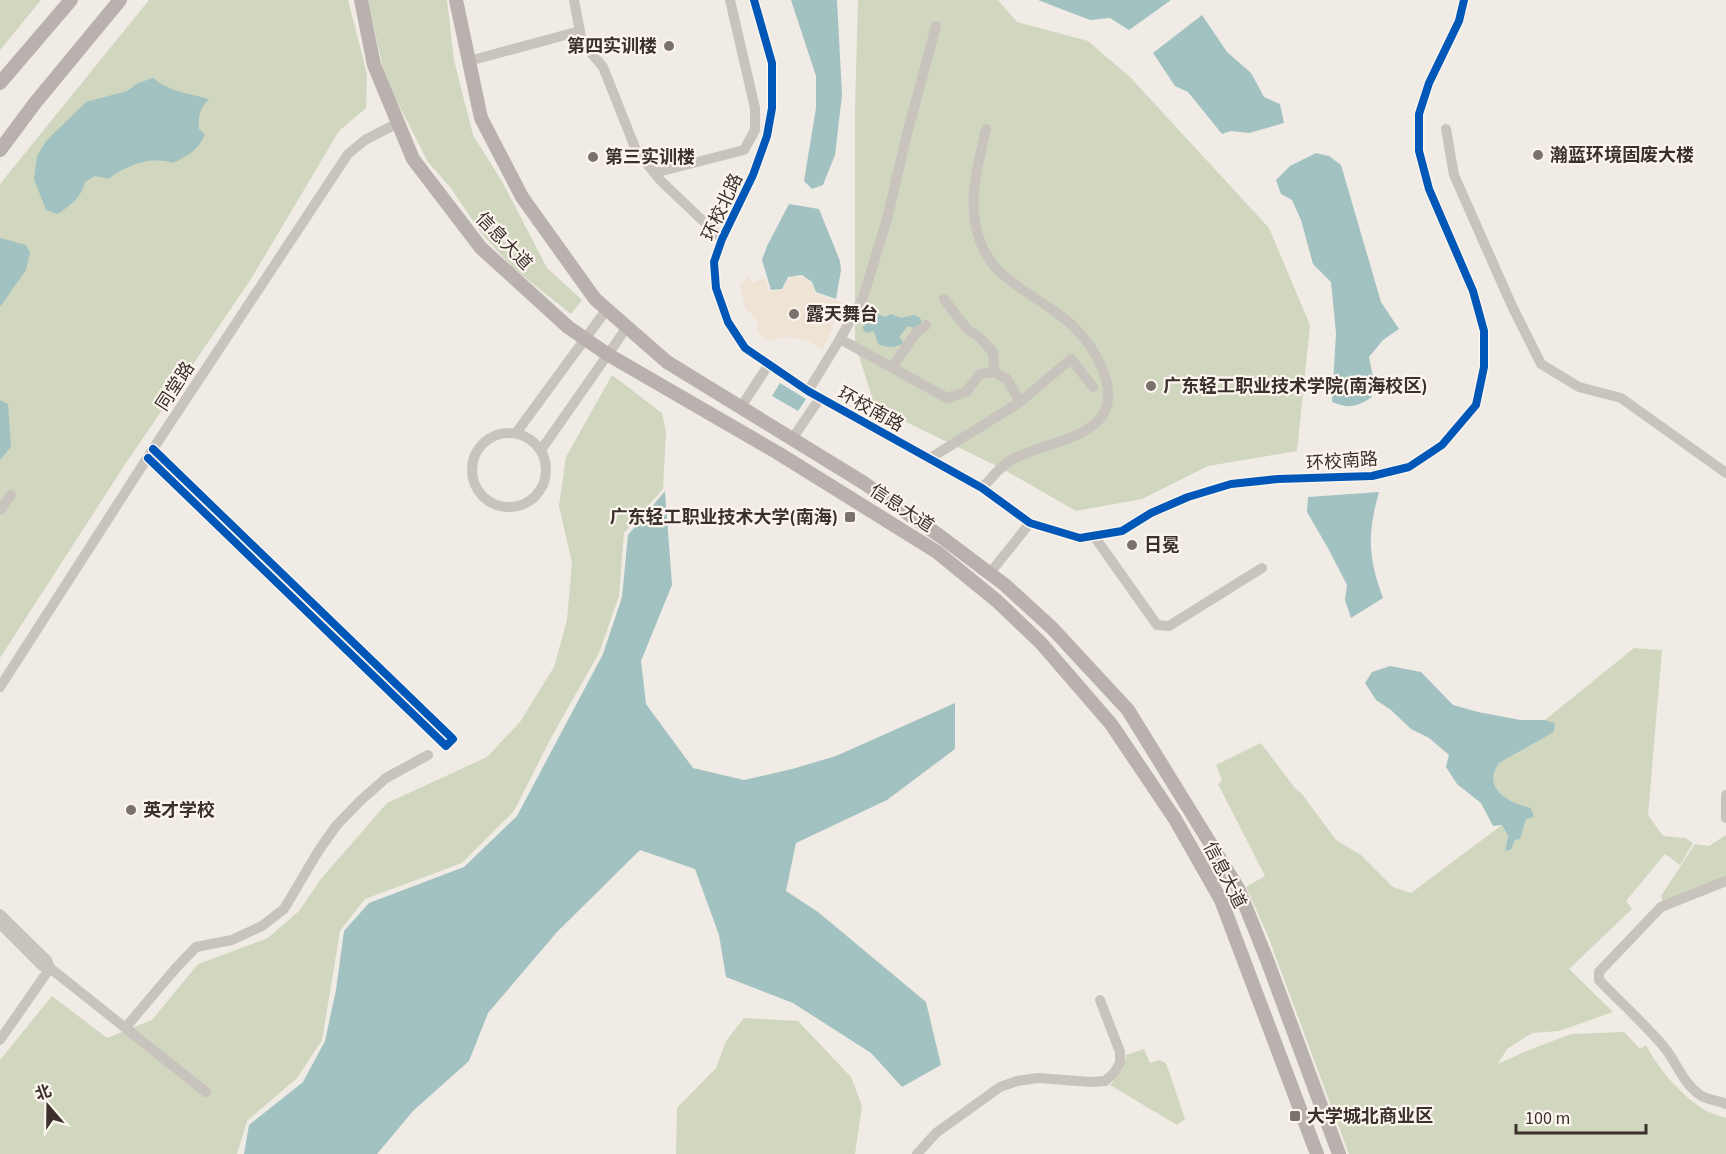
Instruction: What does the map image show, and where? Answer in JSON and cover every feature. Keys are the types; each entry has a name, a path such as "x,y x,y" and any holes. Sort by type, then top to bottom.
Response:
{"main road":[{"path":"0,83 71,0"},
{"path":"0,150 35,103 120,0"},
{"name":"信息大道","path":"360,0 374,65 413,159 481,248 568,327 607,354 778,453 937,552 997,601 1041,643 1111,724 1175,819 1221,900 1317,1154"},
{"name":"信息大道","path":"456,0 481,118 522,197 595,299 667,362 864,483 990,573 1052,628 1128,711 1239,890 1268,960 1339,1154"}],"street":[{"path":"574,0 582,42 603,67 636,150 654,172 722,239"},
{"path":"654,172 744,150 755,130 755,108 730,0"},
{"name":"环校北路","path":"753,0 772,63 772,108 767,136 753,175 722,239 714,262 716,288 728,322 745,348 808,391"},
{"name":"环校南路","path":"808,391 982,488 1030,524 1080,538 1122,531 1151,513 1188,496 1231,484 1278,479 1372,476 1409,467 1442,445 1476,405 1484,367 1484,331 1473,291 1429,189 1419,151 1419,114 1429,82 1459,21 1464,0"},
{"path":"808,391 863,298 936,26"},
{"path":"469,61 580,31"},
{"name":"同堂路","path":"0,687 348,154 365,140 398,123"},
{"path":"982,488 1009,461 1030,450 1083,432 1099,420 1108,401 1109,387 1092,349 1073,326 998,270 980,242 974,217 974,182 986,129"},
{"path":"1446,129 1454,175 1512,306 1542,364 1580,387 1621,398 1726,473"},
{"path":"944,298 967,329 980,338 993,352 994,372"},
{"path":"516,434 607,309"},
{"path":"892,368 916,333 926,325"},
{"path":"541,450 627,327"},
{"path":"840,339 947,398 966,392 980,374 994,372 1007,379 1020,402"},
{"path":"929,459 1020,402 1071,359 1093,387"},
{"path":"741,407 769,364"},
{"path":"792,439 820,398"},
{"path":"507,432 516,434 532,440 541,450 546,462 546,475 537,495 526,503 514,507 501,507 489,502 475,488 471,475 472,462 477,450 486,440 507,432"},
{"path":"150,454 449,743"},
{"path":"0,510 11,495"},
{"path":"990,573 1030,524"},
{"path":"1094,536 1157,625 1168,626 1262,568"},
{"path":"126,1027 196,947 232,940 262,926 284,909 319,850 352,809 386,778 428,755"},
{"path":"1726,795 1726,818"},
{"path":"1726,881 1661,907 1599,972 1599,980 1660,1043 1687,1084 1702,1097 1726,1104"},
{"path":"0,914 47,960 50,968"},
{"path":"0,924 42,966 50,968 206,1092"},
{"path":"0,1040 50,968"},
{"path":"917,1154 936,1133 1000,1087 1017,1081 1038,1078 1091,1082 1105,1080 1114,1073 1120,1063 1120,1052 1100,1000"}],"green space":[{"path":"0,0 41,0 0,50"},
{"path":"149,0 348,0 367,74 366,108 339,131 251,279 124,466 0,658 0,184"},
{"path":"368,0 447,0 454,60 473,135 503,183 547,268 582,300 571,314 512,267 482,234 450,187 428,162 385,78"},
{"path":"858,0 998,0 1017,22 1088,41 1130,77 1269,228 1310,325 1297,451 1208,466 1142,499 1076,511 1003,469 875,407 855,343 855,109"},
{"path":"612,375 662,413 666,432 663,489 624,533 619,596 599,653 552,736 514,811 462,863 365,899 340,931 322,1040 297,1078 247,1121 237,1154 0,1154 0,1060 52,996 107,1038 152,1020 198,964 268,938 299,911 320,880 387,803 487,757 520,722 554,667 567,620 572,563 559,506 566,457"},
{"path":"1634,648 1662,650 1648,815 1663,836 1685,838 1693,843 1680,865 1665,854 1626,901 1632,909 1569,969 1613,1012 1559,1031 1532,1033 1507,1049 1498,1064 1571,1034 1624,1032 1640,1049 1646,1045 1669,1079 1692,1101 1726,1118 1726,1154 1349,1154 1268,936 1246,887 1265,876 1218,784 1222,780 1216,765 1261,743 1336,840 1361,855 1393,887 1411,893 1502,825 1508,836 1505,851 1511,850 1515,840 1520,838 1526,818 1533,817 1531,808 1514,803 1495,787 1494,772 1499,763 1554,732 1555,723 1545,720"},
{"path":"1726,835 1726,877 1663,903 1661,896 1695,844 1709,846"},
{"path":"744,1018 798,1021 851,1077 862,1106 855,1154 676,1154 677,1108 716,1068 726,1041"},
{"path":"1144,1049 1150,1063 1159,1060 1166,1063 1185,1119 1177,1125 1110,1085 1123,1068 1126,1055"}],"shaded area":[{"name":"露天舞台","path":"794,276 806,277 814,287 815,293 843,302 823,349 804,339 784,337 768,341 757,332 758,322 745,307 740,285 749,277 752,283 765,278 770,292 783,289 788,279"}],"water":[{"path":"791,0 837,0 842,95 835,155 823,185 812,189 804,181 816,108 816,76"},
{"path":"1038,0 1171,0 1129,30 1110,18 1090,20"},
{"path":"1202,15 1227,52 1251,73 1264,97 1280,104 1284,123 1249,133 1231,131 1222,134 1188,92 1175,86 1153,53"},
{"path":"153,78 173,89 209,99 199,116 199,129 205,134 196,148 173,163 147,161 131,166 108,179 95,176 85,182 78,196 58,214 46,210 34,179 37,156 46,141 86,102 127,91 138,83"},
{"path":"1316,153 1329,156 1341,165 1381,302 1399,329 1383,340 1369,357 1373,377 1372,397 1353,406 1343,406 1332,402 1336,333 1331,282 1313,264 1301,220 1292,200 1281,194 1276,180 1290,166"},
{"path":"789,204 819,209 840,261 841,270 836,299 816,292 812,282 802,275 788,277 782,289 771,290 762,260"},
{"path":"0,238 26,245 30,253 26,270 0,307"},
{"path":"867,308 885,317 891,314 901,318 914,315 922,322 914,328 908,326 899,337 904,343 894,347 885,346 878,344 874,331 866,333 862,327 865,325 863,318"},
{"path":"780,383 806,399 798,411 772,396"},
{"path":"0,400 8,404 11,447 0,460"},
{"path":"665,491 672,585 641,661 646,704 693,768 744,780 792,769 836,756 955,703 955,749 887,800 796,843 786,891 818,912 926,1002 941,1065 902,1087 871,1053 793,1003 726,977 719,935 695,869 640,850 557,932 488,1013 469,1061 413,1111 377,1154 244,1154 249,1125 303,1082 325,1041 336,990 344,931 369,903 464,867 517,816 603,654 622,597 628,535"},
{"path":"1379,492 1372,521 1371,546 1374,570 1383,598 1351,618 1345,600 1347,585 1307,512 1308,497"},
{"path":"1390,666 1421,672 1453,705 1520,720 1545,720 1555,723 1554,732 1499,763 1494,772 1493,780 1500,793 1515,803 1531,808 1534,817 1526,819 1520,839 1515,840 1511,850 1505,851 1508,836 1502,825 1493,826 1481,803 1457,784 1446,767 1449,755 1429,738 1411,729 1391,710 1376,700 1365,683 1372,672"}],"cycle path":[{"path":"754,0 772,63 772,108 767,136 753,175 722,239 714,262 716,288 728,322 745,348 808,391 982,488 1030,523 1080,538 1122,531 1151,513 1188,497 1231,484 1278,479 1372,476 1409,467 1442,445 1476,405 1484,367 1484,331 1473,291 1429,189 1419,151 1419,114 1429,83 1459,21 1464,0"},
{"path":"148,458 446,746 453,739 153,449"}],"place":[{"name":"第四实训楼","path":"669,46"},
{"name":"瀚蓝环境固废大楼","path":"1538,155"},
{"name":"第三实训楼","path":"593,157"},
{"name":"露天舞台","path":"794,314"},
{"name":"广东轻工职业技术学院(南海校区)","path":"1151,386"},
{"name":"广东轻工职业技术大学(南海)","path":"850,517"},
{"name":"日冕","path":"1132,545"},
{"name":"英才学校","path":"131,810"},
{"name":"大学城北商业区","path":"1295,1116"}]}
